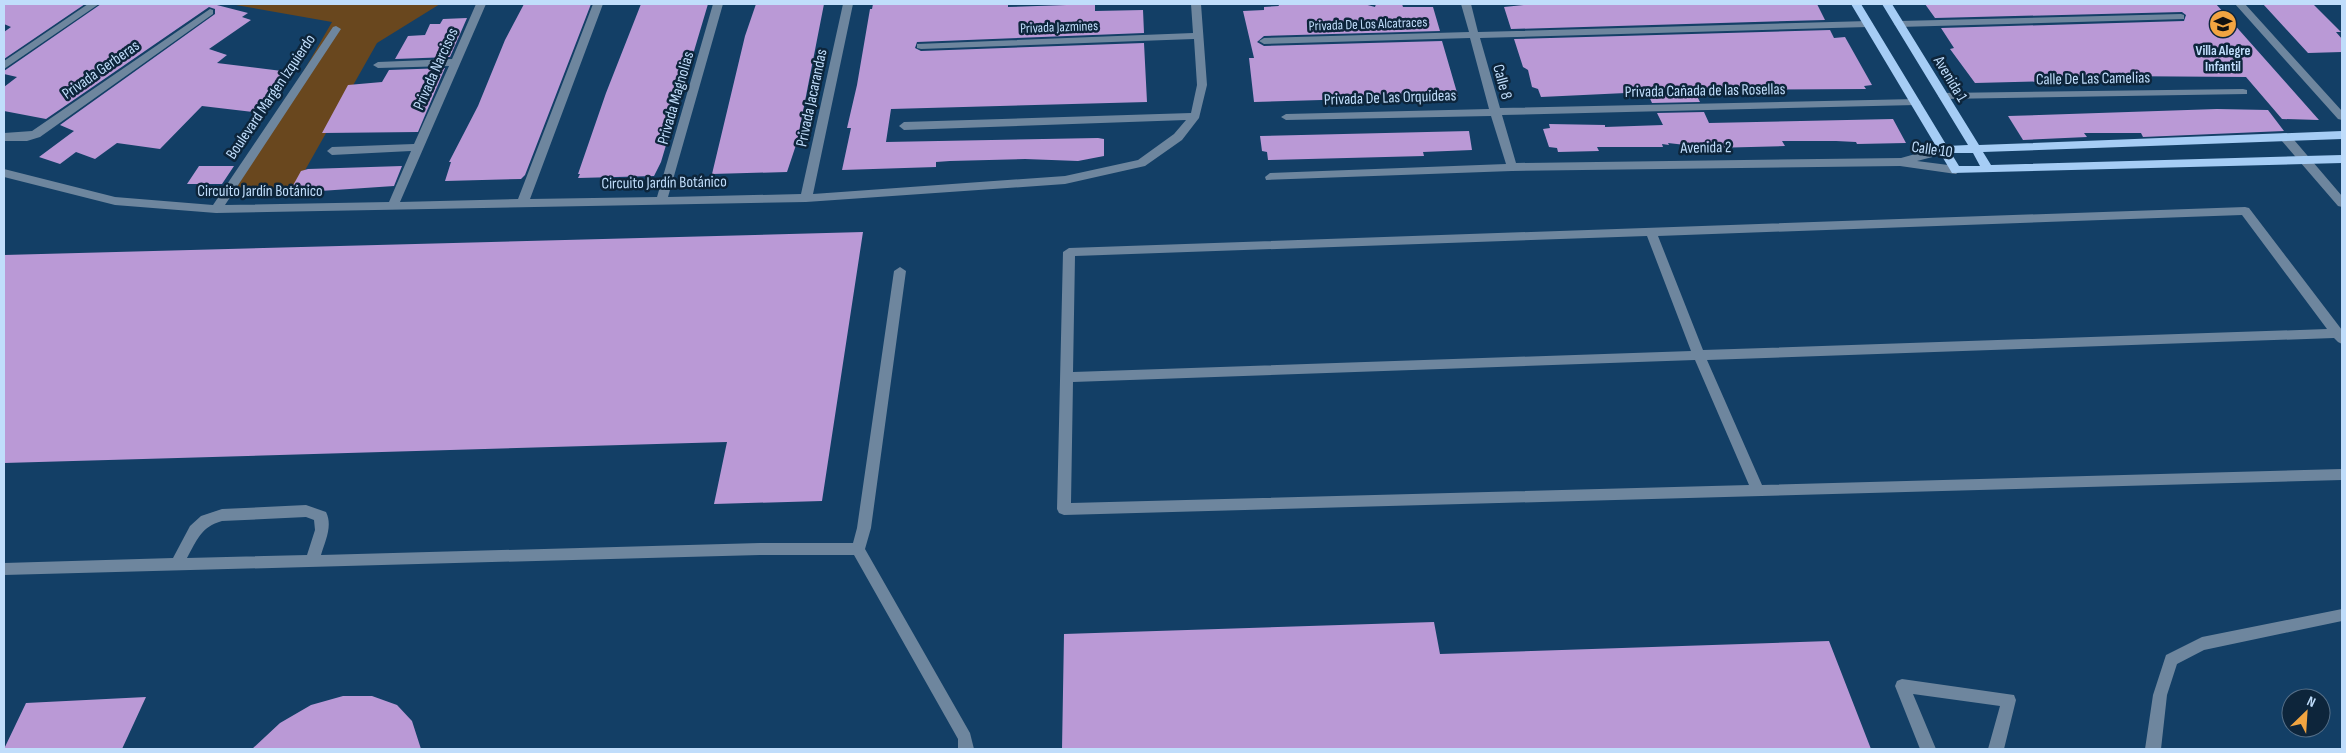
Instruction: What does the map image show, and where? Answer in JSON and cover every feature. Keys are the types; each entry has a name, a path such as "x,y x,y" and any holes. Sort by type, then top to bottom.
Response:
{"main road":[{"path":"1856,4 1956,170"},
{"name":"Avenida 1","path":"1887,4 1988,169"},
{"name":"Calle 10","path":"1944,150 2342,135"},
{"name":"Calle 10","path":"1956,170 2342,159"}],"street":[{"path":"4,66 94,4"},
{"name":"Privada Narcisos","path":"392,207 458,62 481,4"},
{"path":"523,202 598,4"},
{"name":"Privada Magnolias","path":"662,200 718,4"},
{"name":"Privada Jacarandas","path":"806,198 848,4"},
{"name":"Circuito Jardín Botánico","path":"4,173 115,201 216,209 806,198 1064,180 1141,164 1178,137 1195,116 1202,85 1196,4"},
{"name":"Calle 8","path":"1466,4 1494,111 1512,167"},
{"path":"2240,4 2342,117"},
{"name":"Privada Gerberas","path":"4,137 33,136 210,12"},
{"path":"1899,24 2181,17"},
{"name":"Privada De Los Alcatraces","path":"1264,41 1868,24"},
{"name":"Boulevard Margen Izquierdo","path":"216,209 336,29"},
{"name":"Privada Jazmines","path":"921,46 1198,36"},
{"path":"378,65 458,62"},
{"name":"Calle De Las Camelias","path":"1943,96 2243,92"},
{"name":"Privada Cañada de las Rosellas","path":"1494,111 1916,102"},
{"name":"Privada De Las Orquídeas","path":"1286,118 1494,111"},
{"path":"904,126 1195,116"},
{"path":"2285,137 2342,202"},
{"path":"332,150 419,147"},
{"name":"Calle 10","path":"1900,162 1944,150"},
{"name":"Calle 10","path":"1900,162 1956,170"},
{"name":"Avenida 2","path":"1270,177 1512,167 1900,162"},
{"path":"2340,336 2245,211 1069,252 1064,509 2342,475"},
{"path":"1651,232 1699,355 1758,490"},
{"path":"900,271 864,528 858,549 965,738 966,749"},
{"path":"1067,377 1699,355 2340,336"},
{"path":"177,564 195,530 206,520 222,515 306,511 321,516 322,530 312,561"},
{"path":"4,569 760,549 858,549"},
{"path":"2153,749 2160,695 2171,660 2202,644 2342,615"},
{"path":"1928,749 1902,686 2009,700 1996,749"}],"shaded area":[{"path":"230,4 440,4 377,43 291,195 233,194 332,22"}],"building":[{"path":"4,4 85,4 4,59 4,32 11,27 4,24"},
{"path":"101,4 213,4 248,13 242,17 251,20 209,49 227,55 217,63 290,72 253,112 202,106 160,149 117,143 95,159 76,152 60,164 39,157 74,131 60,125 215,14 215,9 209,7 46,119 4,111 4,87 17,77 4,74 4,71"},
{"path":"524,4 591,4 525,175 521,179 445,181 451,162 449,162 478,106 505,40"},
{"path":"641,4 708,4 661,162 654,176 578,178 606,93"},
{"path":"756,4 824,4 797,142 787,172 712,174 745,36"},
{"path":"873,4 1008,4 1008,7 1095,4 1095,11 1143,10 1144,33 917,42 915,48 921,51 1144,43 1147,102 891,109 886,142 1098,138 1104,139 1104,156 1078,161 1025,159 950,161 936,162 936,167 842,170 851,128 847,128 857,85 870,9 872,9"},
{"path":"1278,4 1364,4 1375,7 1376,4 1402,4 1403,7 1433,7 1440,31 1264,36 1257,42 1264,46 1442,41 1458,96 1254,102 1249,58 1254,58 1243,11 1264,10 1264,7 1279,6"},
{"path":"1535,4 1817,4 1825,20 1511,29 1504,7"},
{"path":"1925,4 2216,4 2319,120 2282,119 2246,77 2107,76 2107,79 2100,80 1975,83 1950,49 1954,48 1941,28 2184,21 2186,15 2182,12 1935,18"},
{"path":"2263,4 2313,4 2341,32 2336,32 2342,39 2342,52 2308,53"},
{"path":"467,18 450,57 395,59 408,36 425,35 430,24 440,24 443,19"},
{"path":"1830,30 1834,38 1845,37 1872,85 1864,86 1866,89 1694,90 1700,102 1652,103 1647,92 1541,97 1538,89 1532,87 1528,70 1523,67 1514,39"},
{"path":"445,68 418,132 322,133 348,85 382,82 389,70"},
{"path":"2217,109 2268,110 2284,131 2143,137 2141,133 2084,133 2087,137 2023,140 2008,116"},
{"path":"1704,112 1709,123 1893,119 1906,143 1857,144 1856,142 1836,141 1782,141 1785,146 1712,148 1668,143 1669,145 1662,144 1663,147 1597,147 1599,151 1558,152 1557,148 1549,147 1543,129 1550,128 1549,124 1605,125 1605,127 1663,125 1657,113"},
{"path":"1469,131 1472,150 1423,152 1424,156 1268,160 1267,152 1262,151 1260,136"},
{"path":"199,166 234,166 222,184 187,184"},
{"path":"402,166 394,186 320,191 321,188 291,189 301,171 308,169"},
{"path":"863,232 822,501 714,504 727,442 4,463 4,255"},
{"path":"1434,622 1440,654 1829,641 1871,749 1062,749 1064,634"},
{"path":"343,696 372,696 397,705 412,721 421,749 252,749 280,723 311,705"},
{"path":"146,697 122,749 4,749 26,703"}],"place":[{"name":"Villa Alegre Infantil","path":"2223,24"}]}
